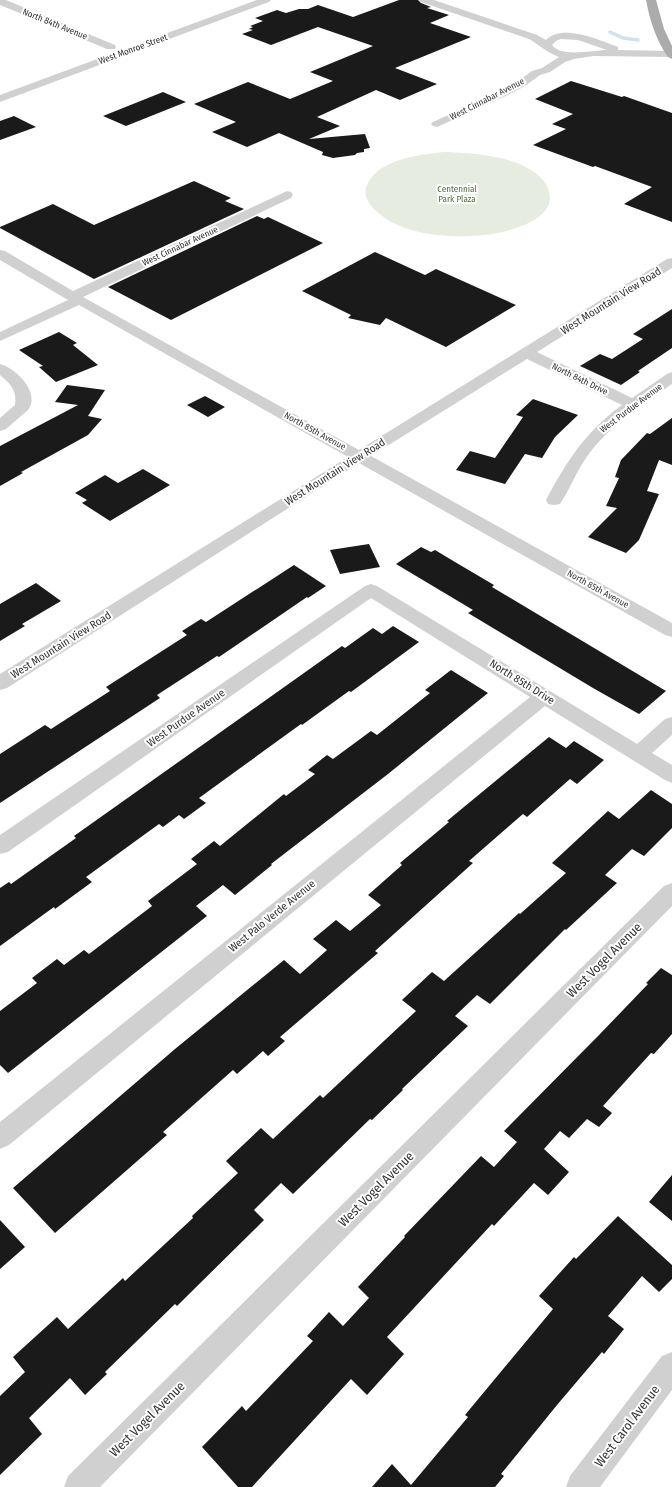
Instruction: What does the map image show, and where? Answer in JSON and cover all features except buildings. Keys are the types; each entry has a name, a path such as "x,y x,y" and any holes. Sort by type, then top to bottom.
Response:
{"main road":[{"path":"651,0 656,24 671,53"}],"street":[{"name":"West Monroe Street","path":"0,89 240,0"},
{"path":"424,0 503,25 533,37 543,57"},
{"name":"West Monroe Street","path":"0,99 218,18 258,1"},
{"name":"North 84th Avenue","path":"4,2 111,47"},
{"path":"205,13 218,18"},
{"path":"503,25 564,36 585,38 594,48"},
{"path":"543,57 551,40 564,36"},
{"path":"543,57 556,53 572,56 594,48 671,53"},
{"name":"West Cinnabar Avenue","path":"543,57 546,70 561,60 572,56"},
{"name":"West Cinnabar Avenue","path":"438,124 521,84 543,57"},
{"path":"18,82 31,87"},
{"name":"West Cinnabar Avenue","path":"0,337 76,298 287,195"},
{"name":"North 85th Avenue","path":"0,254 672,631"},
{"name":"West Mountain View Road","path":"0,683 360,456 672,262"},
{"name":"North 84th Drive","path":"522,356 628,408"},
{"path":"0,368 22,388 24,398 23,407 0,426"},
{"name":"West Purdue Avenue","path":"554,500 581,452 599,431 628,408 672,377"},
{"name":"West Purdue Avenue","path":"0,846 371,590"},
{"name":"North 85th Drive","path":"371,590 672,775"},
{"name":"West Palo Verde Avenue","path":"0,1137 544,696"},
{"path":"638,754 672,724"},
{"name":"West Vogel Avenue","path":"79,1487 672,892"},
{"name":"West Carol Avenue","path":"581,1487 672,1366"}],"green space":[{"name":"Centennial Park Plaza","path":"444,152 486,155 515,162 528,168 539,176 547,186 550,199 547,209 540,216 516,228 484,235 446,236 427,234 394,223 378,213 367,200 365,192 366,188 371,178 378,171 399,160"}],"waterway":[{"path":"610,32 623,38 638,40"}]}
